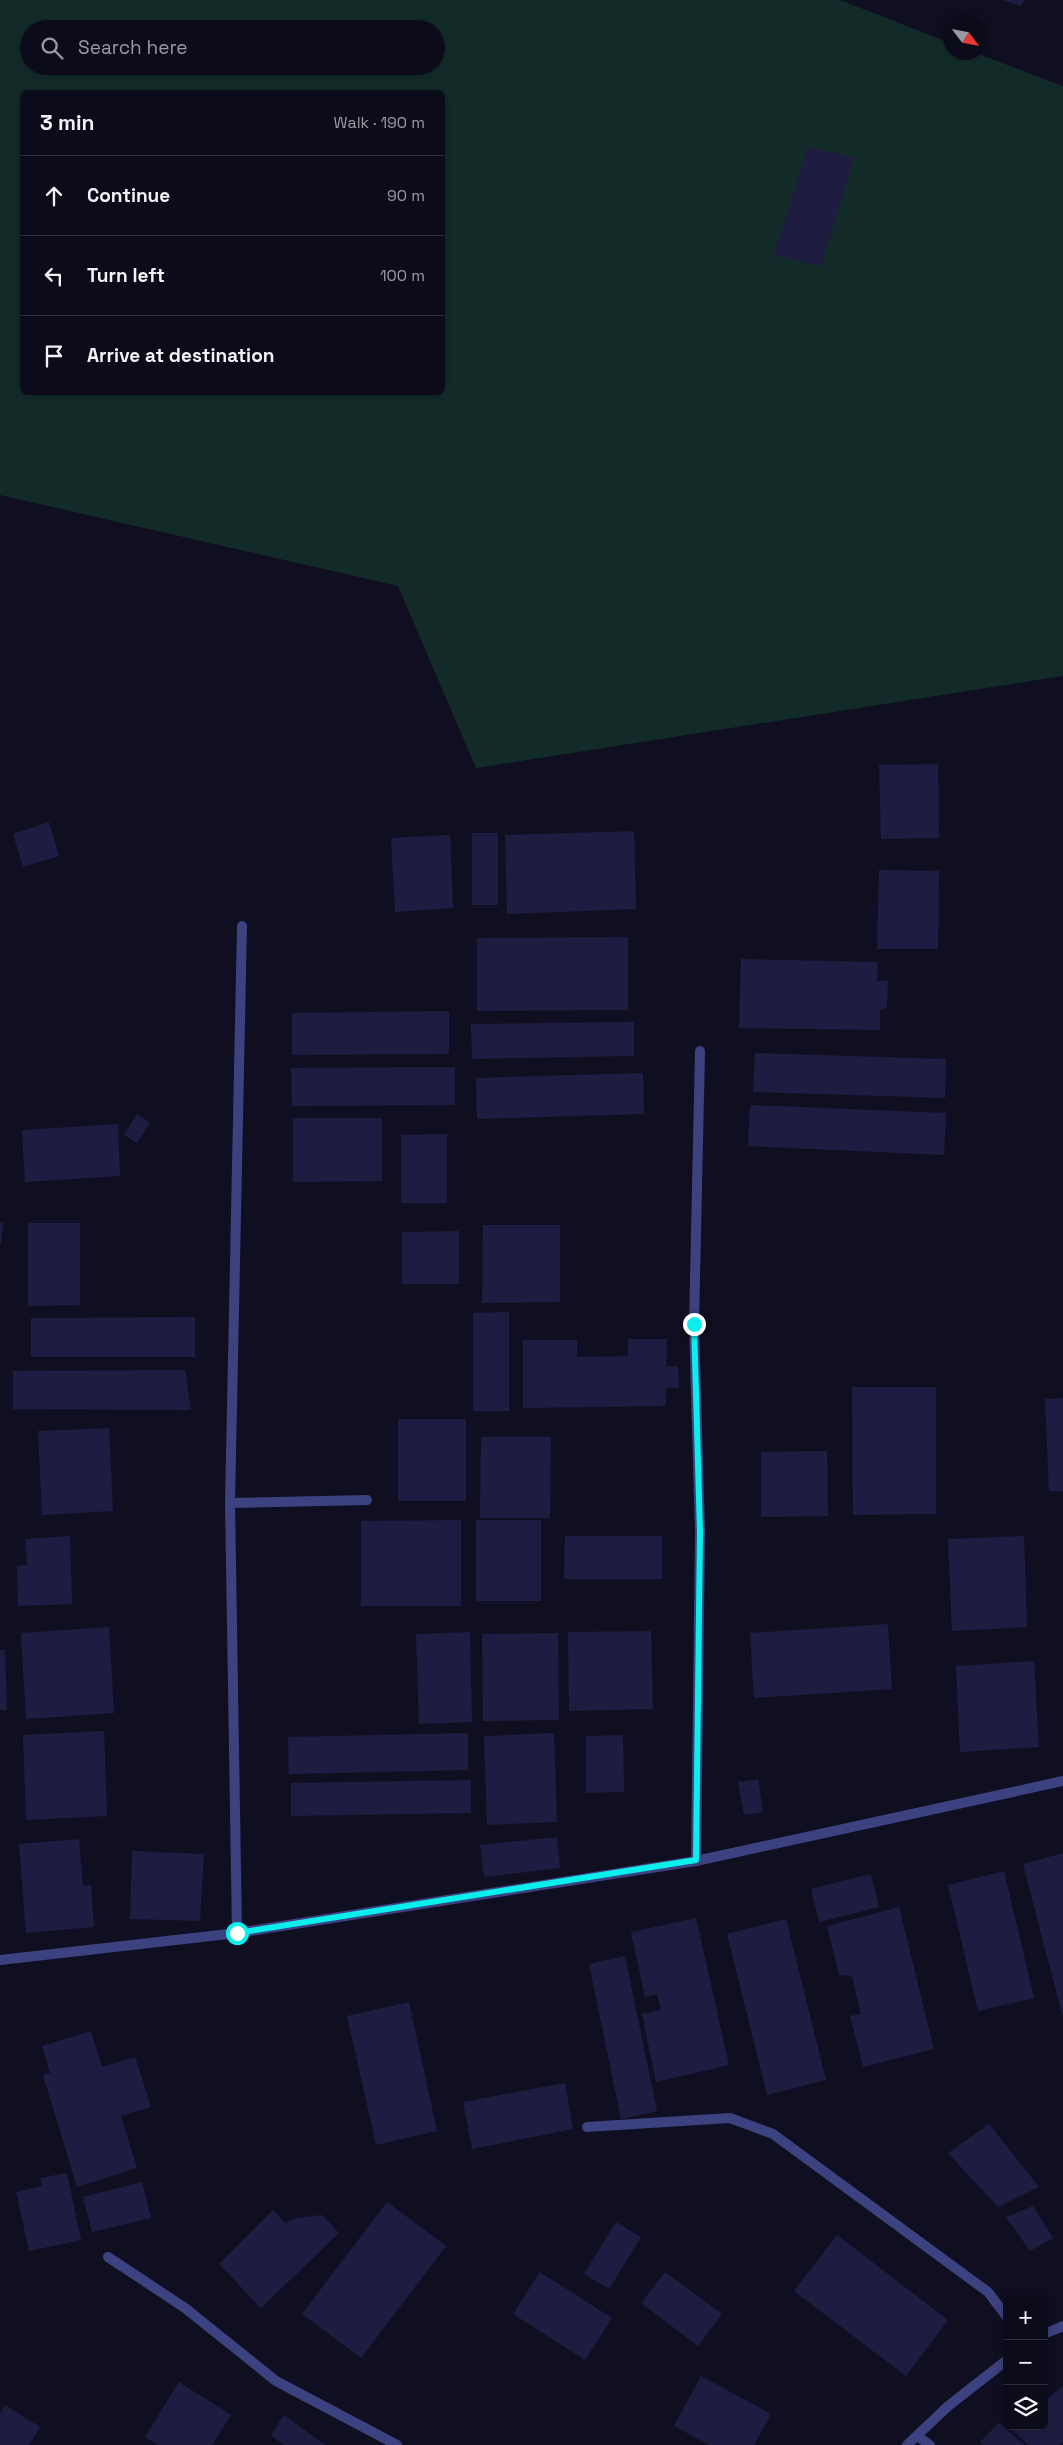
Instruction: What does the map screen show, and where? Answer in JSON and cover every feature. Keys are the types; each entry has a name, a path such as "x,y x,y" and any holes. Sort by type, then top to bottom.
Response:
{"street":[{"path":"237,1933 230,1503 242,926"},
{"path":"696,1860 700,1532 694,1324 700,1051"},
{"path":"230,1503 367,1500"},
{"path":"0,1960 237,1933 696,1860 1063,1780"},
{"path":"587,2127 730,2118 774,2134 988,2292 1003,2312"},
{"path":"108,2257 185,2308 276,2381 397,2445"},
{"path":"1048,2332 1063,2326"},
{"path":"907,2445 947,2407 1003,2363"},
{"path":"917,2436 930,2445"}],"green space":[{"path":"0,0 840,0 943,40 943,60 988,60 988,58 1063,86 1063,676 476,768 398,586 0,495"}],"building":[{"path":"1002,0 1024,0 1021,6"},
{"path":"808,147 854,158 821,266 774,255"},
{"path":"938,764 939,838 881,839 879,765"},
{"path":"49,822 59,856 23,867 13,834"},
{"path":"634,831 636,909 507,914 505,835"},
{"path":"472,833 498,833 498,905 472,905"},
{"path":"450,835 453,908 395,912 391,838"},
{"path":"879,870 939,871 938,949 877,949"},
{"path":"628,937 628,1010 477,1011 477,938"},
{"path":"741,959 878,962 877,981 888,981 887,1008 880,1010 880,1030 739,1028"},
{"path":"449,1011 449,1054 292,1055 292,1013"},
{"path":"634,1022 634,1056 472,1059 471,1024"},
{"path":"755,1053 946,1059 945,1098 753,1092"},
{"path":"455,1067 455,1105 292,1106 291,1068"},
{"path":"643,1073 644,1114 477,1119 476,1078"},
{"path":"750,1105 946,1113 944,1155 748,1146"},
{"path":"137,1114 150,1123 137,1143 124,1135"},
{"path":"293,1118 382,1118 382,1181 293,1182"},
{"path":"118,1124 120,1176 25,1182 22,1130"},
{"path":"447,1134 447,1203 401,1203 401,1135"},
{"path":"0,1223 3,1223 1,1245 0,1245"},
{"path":"28,1223 80,1223 80,1305 28,1306"},
{"path":"483,1225 560,1225 560,1302 482,1303"},
{"path":"459,1231 459,1284 402,1284 402,1232"},
{"path":"509,1312 509,1411 473,1411 473,1313"},
{"path":"195,1317 195,1357 31,1357 31,1318"},
{"path":"628,1339 667,1339 666,1366 678,1366 679,1388 666,1388 665,1406 523,1408 523,1340 577,1340 577,1357 628,1356"},
{"path":"185,1370 191,1410 13,1409 13,1371"},
{"path":"852,1387 936,1387 936,1514 853,1515"},
{"path":"1063,1398 1063,1491 1049,1491 1045,1399"},
{"path":"398,1419 466,1419 466,1501 398,1501"},
{"path":"109,1428 113,1511 42,1515 38,1431"},
{"path":"481,1437 551,1437 550,1518 480,1518"},
{"path":"827,1451 828,1516 761,1517 761,1452"},
{"path":"461,1520 461,1606 361,1606 361,1521"},
{"path":"476,1520 541,1520 541,1601 476,1601"},
{"path":"70,1536 72,1604 18,1606 17,1566 27,1565 25,1539"},
{"path":"565,1536 662,1536 662,1579 564,1579"},
{"path":"1024,1536 1027,1627 952,1631 948,1539"},
{"path":"888,1624 892,1689 754,1698 750,1633"},
{"path":"109,1627 114,1713 26,1719 21,1633"},
{"path":"651,1631 653,1709 569,1711 568,1632"},
{"path":"470,1632 472,1722 419,1724 416,1634"},
{"path":"558,1633 559,1720 483,1721 482,1634"},
{"path":"0,1650 5,1650 7,1710 0,1710"},
{"path":"1034,1661 1039,1747 960,1752 956,1666"},
{"path":"104,1731 107,1816 26,1820 23,1735"},
{"path":"468,1733 468,1770 289,1774 288,1737"},
{"path":"554,1733 557,1822 487,1825 484,1736"},
{"path":"623,1735 624,1792 586,1793 586,1736"},
{"path":"758,1779 763,1812 744,1815 738,1782"},
{"path":"471,1780 471,1813 291,1816 291,1783"},
{"path":"557,1837 560,1868 484,1877 480,1845"},
{"path":"79,1839 83,1886 91,1885 94,1927 26,1933 19,1844"},
{"path":"132,1851 204,1854 200,1921 130,1919"},
{"path":"1063,1853 1063,2014 1062,2014 1023,1864"},
{"path":"1004,1871 1034,1998 978,2011 948,1885"},
{"path":"871,1874 879,1907 819,1922 811,1889"},
{"path":"899,1907 934,2049 863,2067 850,2016 861,2014 852,1976 839,1975 827,1926"},
{"path":"696,1918 729,2065 656,2082 642,2014 661,2010 657,1994 645,1997 631,1932"},
{"path":"786,1919 826,2080 767,2095 727,1934"},
{"path":"625,1956 657,2111 621,2119 589,1964"},
{"path":"409,2002 437,2131 376,2145 347,2016"},
{"path":"91,2031 102,2067 135,2057 151,2107 121,2116 137,2168 77,2187 43,2075 50,2073 42,2046"},
{"path":"565,2083 573,2129 472,2149 463,2102"},
{"path":"989,2124 1039,2187 998,2207 948,2153"},
{"path":"67,2173 81,2240 29,2251 16,2192 42,2186 40,2178"},
{"path":"142,2182 151,2218 92,2232 83,2197"},
{"path":"387,2202 446,2246 361,2358 302,2314"},
{"path":"1033,2206 1053,2238 1030,2251 1006,2217"},
{"path":"273,2210 285,2223 296,2218 322,2215 339,2233 261,2308 219,2264"},
{"path":"616,2222 641,2237 609,2289 584,2274"},
{"path":"837,2235 948,2320 906,2376 794,2291"},
{"path":"540,2272 612,2318 585,2360 513,2314"},
{"path":"665,2272 722,2314 698,2346 641,2303"},
{"path":"701,2376 771,2414 754,2445 709,2445 674,2426"},
{"path":"179,2382 231,2415 212,2445 158,2445 145,2437"},
{"path":"1063,2386 1063,2442 1060,2445 1028,2445 1012,2430 1048,2430 1048,2398"},
{"path":"5,2405 40,2427 29,2445 0,2445 0,2413"},
{"path":"284,2415 325,2445 284,2445 271,2435"},
{"path":"999,2423 1003,2426 1003,2430 1007,2430 1025,2445 983,2445 980,2442"}],"route":[{"path":"237,1933 696,1860 700,1532 694,1324"}]}
